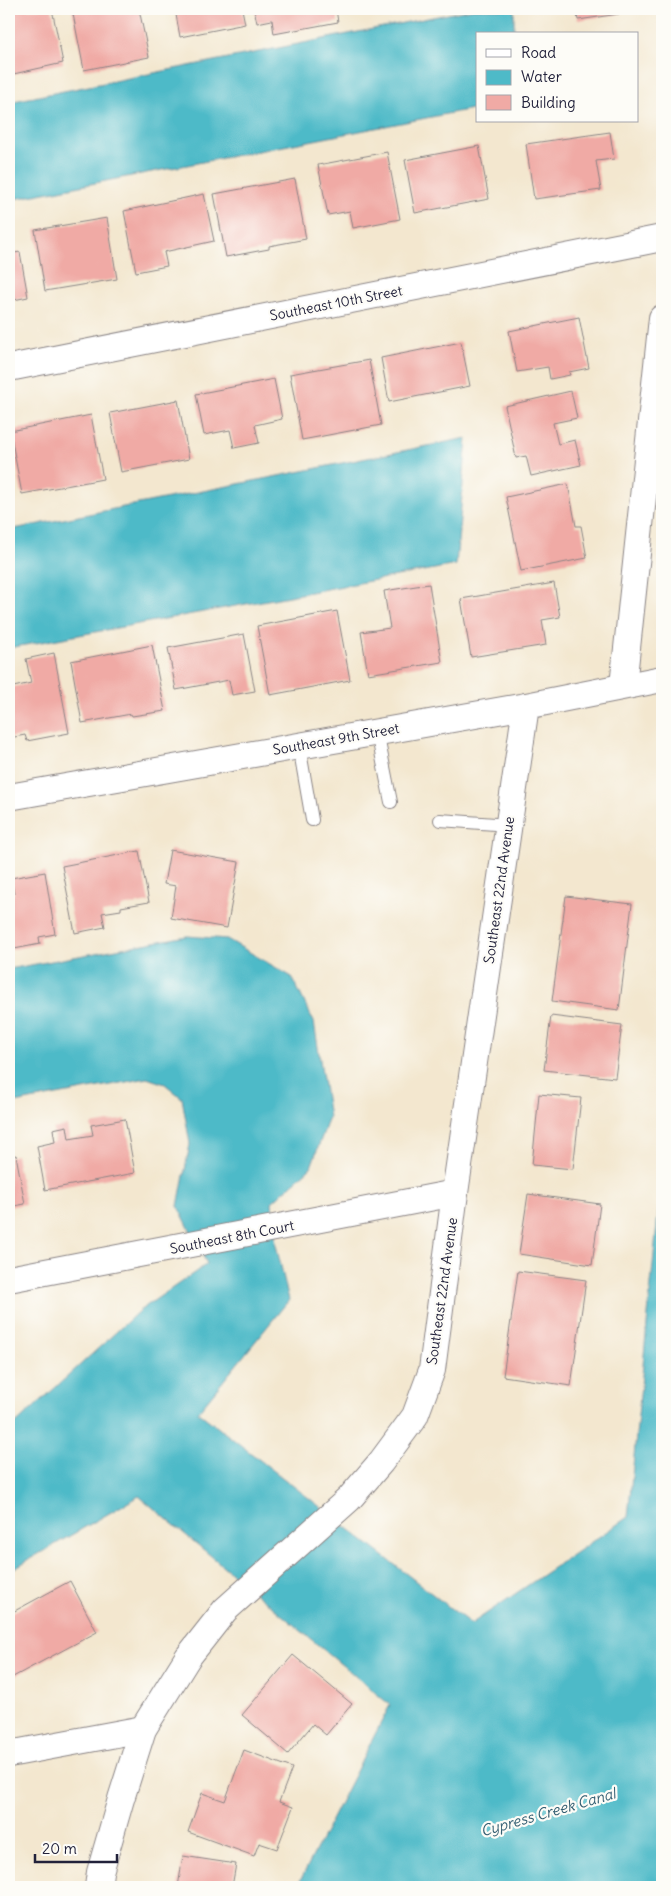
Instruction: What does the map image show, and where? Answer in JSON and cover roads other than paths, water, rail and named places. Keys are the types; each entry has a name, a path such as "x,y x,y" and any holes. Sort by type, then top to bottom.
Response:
{"street":[{"name":"Southeast 10th Street","path":"9,368 662,238"},
{"path":"623,686 662,318"},
{"name":"Southeast 9th Street","path":"9,797 526,706 662,679"},
{"name":"Southeast 22nd Avenue","path":"98,1887 100,1872 143,1729 188,1657 225,1610 349,1499 415,1416 432,1370 526,706"},
{"name":"Southeast 8th Court","path":"9,1279 456,1194"},
{"path":"9,1754 143,1729"}],"lane":[{"path":"377,732 391,802"},
{"path":"299,746 312,820"},
{"path":"440,820 509,826"}],"water":[{"path":"473,9 514,9 514,32 476,32 476,108 9,200 9,102"},
{"path":"467,438 456,565 9,648 9,530"},
{"name":"Cypress Creek Canal","path":"187,936 227,939 292,977 314,1022 329,1117 311,1167 272,1202 276,1245 289,1300 198,1412 471,1624 628,1517 662,1173 662,1887 297,1887 390,1705 139,1496 9,1571 9,1430 139,1311 207,1264 178,1206 190,1144 182,1098 165,1084 147,1078 9,1104 9,969"}]}
